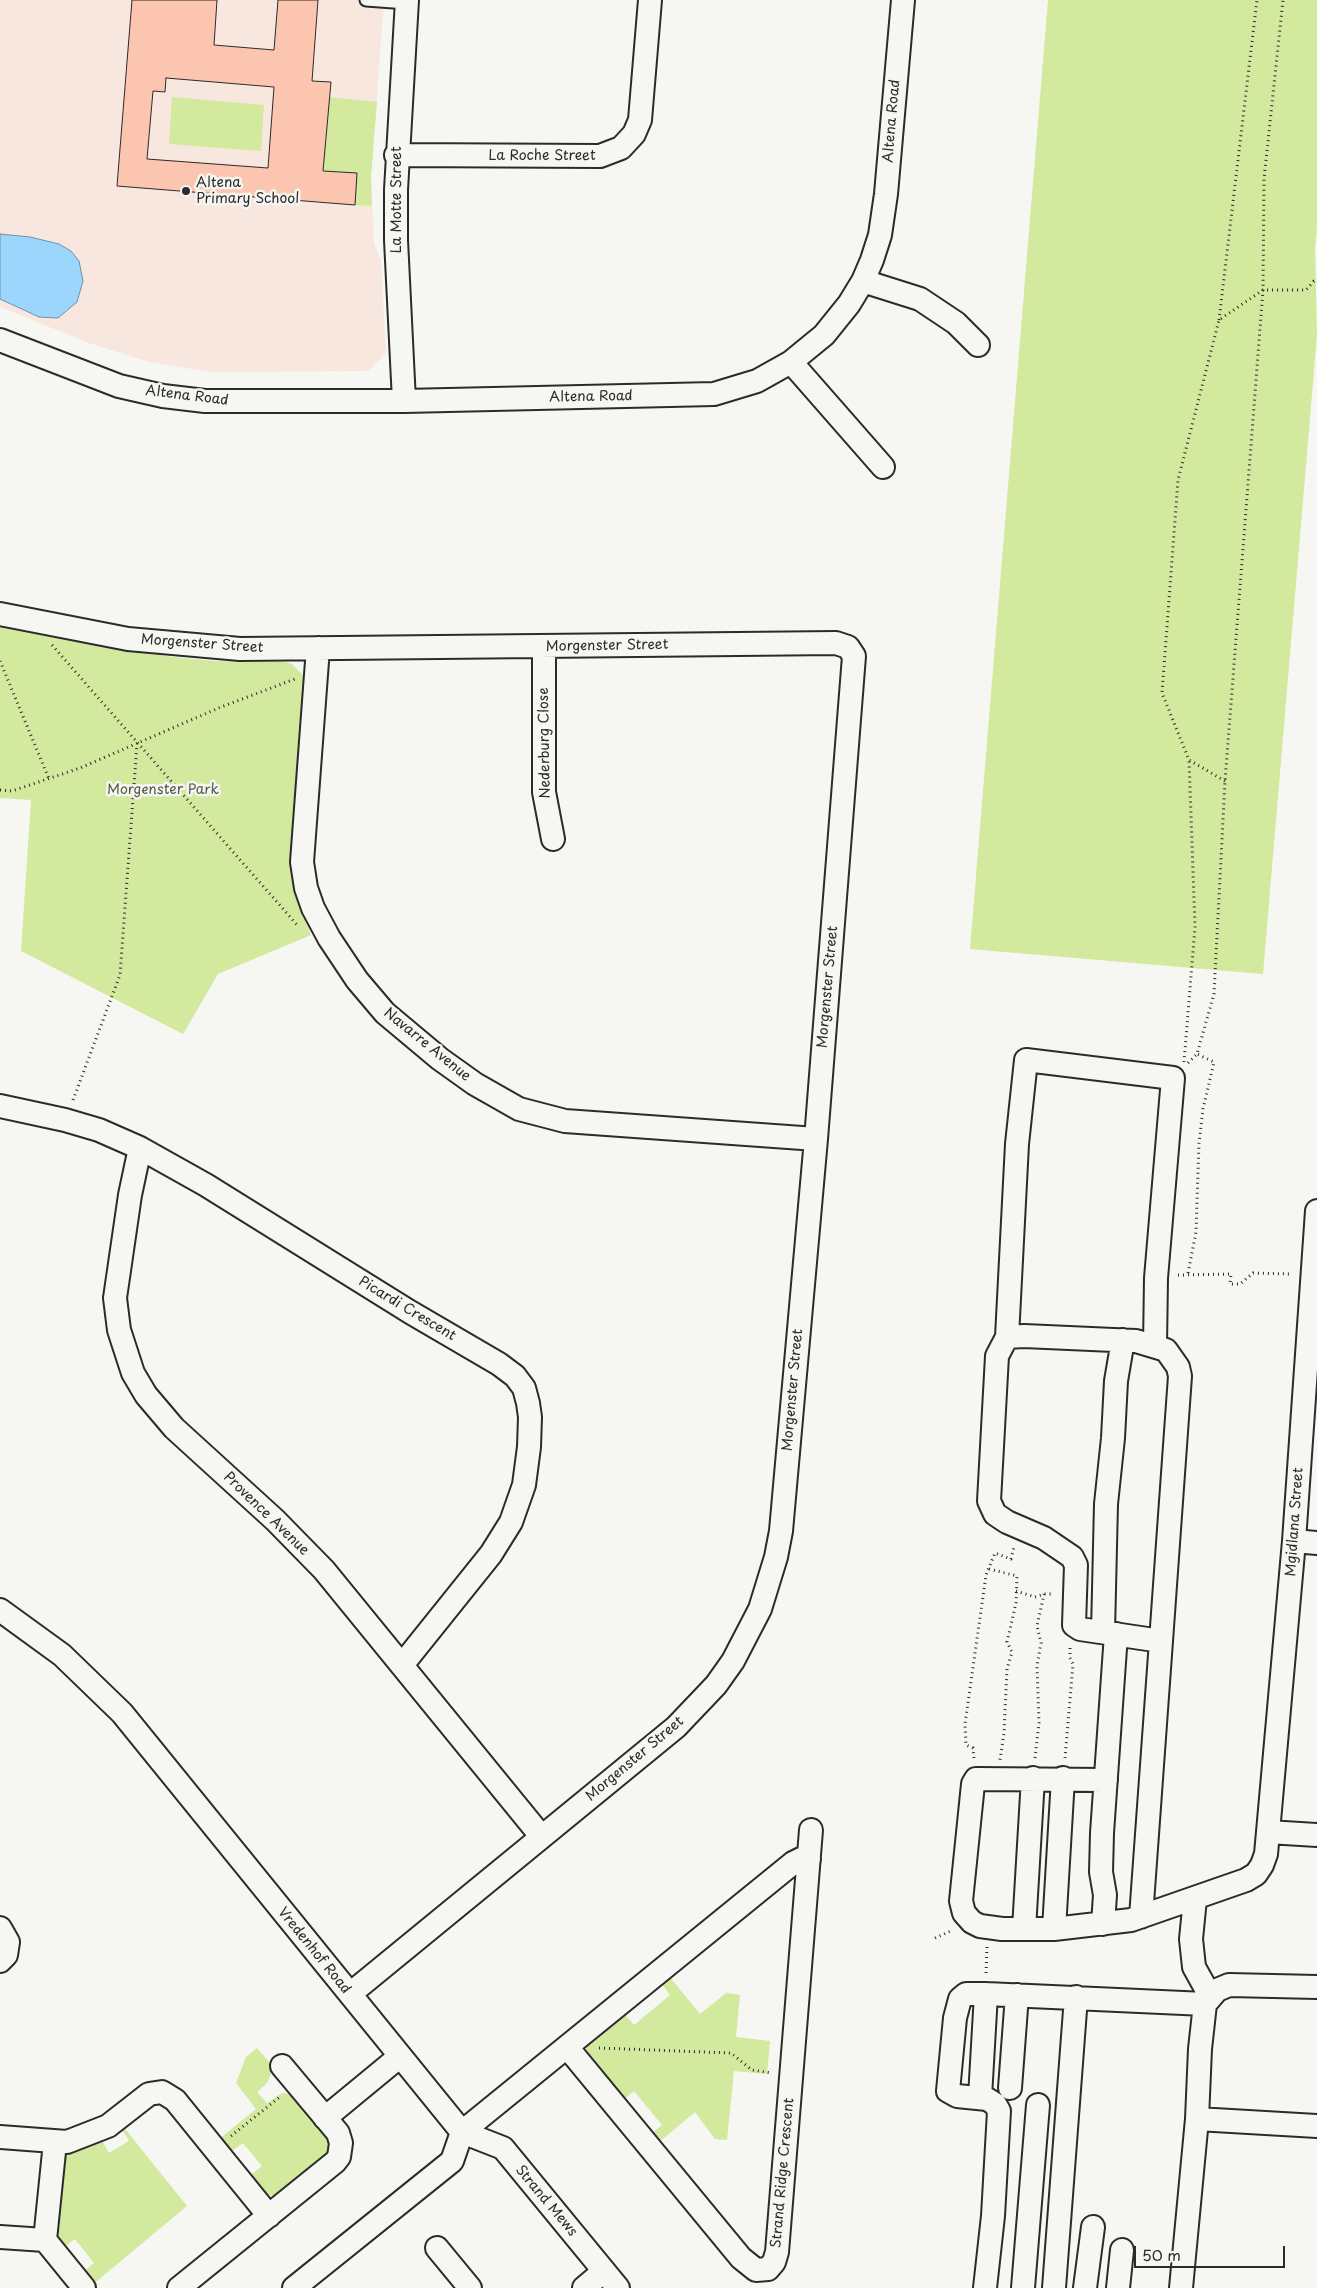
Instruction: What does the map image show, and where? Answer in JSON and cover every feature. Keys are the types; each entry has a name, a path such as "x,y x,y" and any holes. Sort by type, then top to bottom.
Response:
{"street":[{"name":"La Roche Street","path":"396,155 600,156 621,148 634,134 640,120 650,0"},
{"name":"Altena Road","path":"0,340 97,379 163,396 205,401 404,401 714,394 757,381 791,362 824,335 849,304 863,281 880,234 885,202 903,0"},
{"name":"La Motte Street","path":"404,401 396,240 396,155 407,1"},
{"path":"863,281 920,299 956,323 978,345"},
{"path":"791,362 883,467"},
{"name":"Morgenster Street","path":"0,614 147,641 240,649 842,643 852,652 855,660 816,1139 781,1530 774,1566 760,1609 733,1661 697,1706 654,1746 350,1994"},
{"name":"Nederburg Close","path":"544,647 544,792 553,839"},
{"name":"Navarre Avenue","path":"318,648 302,862 306,888 313,908 329,938 357,980 385,1014 440,1059 475,1084 519,1108 564,1121 816,1139"},
{"path":"1155,1346 1156,1278 1173,1078 1026,1060 1017,1144 1007,1337 997,1356 989,1501 995,1514 1018,1527 1044,1538 1072,1557 1076,1565 1074,1625 1080,1628 1161,1641"},
{"name":"Picardi Crescent","path":"0,1106 66,1120 99,1130 140,1148 206,1184 410,1312 499,1364 515,1376 524,1388 530,1417 530,1447 524,1485 510,1522 490,1554 402,1665"},
{"name":"Provence Avenue","path":"140,1148 130,1195 115,1298 118,1330 133,1373 146,1395 174,1428 275,1520 324,1570 542,1836"},
{"name":"Mgidlana Street","path":"980,1926 1002,1929 1054,1928 1103,1924 1141,1917 1195,1899 1256,1874 1266,1854 1294,1541 1314,1288 1317,1211"},
{"path":"1007,1337 1024,1336 1136,1341 1166,1350 1172,1356 1180,1376 1141,1917"},
{"path":"1103,1924 1105,1895 1101,1872 1106,1780 1110,1633 1106,1504 1113,1438 1116,1381 1122,1340"},
{"path":"1294,1541 1317,1544"},
{"name":"Vredenhof Road","path":"0,1610 62,1655 122,1714 399,2057 462,2132"},
{"path":"980,1926 972,1922 964,1913 961,1900 973,1784 986,1778 1106,1780"},
{"path":"1024,1928 1033,1778"},
{"path":"1054,1928 1063,1778"},
{"name":"Strand Ridge Crescent","path":"568,2047 741,2258 756,2270 768,2269 776,2257 811,1830"},
{"path":"1268,1832 1317,1835"},
{"path":"294,2288 452,2161 462,2132 793,1863 809,1858"},
{"path":"1195,1899 1191,1940 1194,1966 1208,2000"},
{"path":"0,1928 8,1942 6,1955 0,1961"},
{"path":"1181,2288 1197,2119 1200,2049 1208,2000 1216,1990 1229,1985 1317,1987"},
{"path":"985,2288 993,2216 999,2110 991,2102 980,2097 951,2094 948,2083 957,2007 960,1999 966,1994 986,1994 1076,1998 1208,2000"},
{"path":"980,2097 986,1994"},
{"path":"1010,2088 1017,1995"},
{"path":"1054,2288 1076,1998"},
{"path":"325,2118 399,2057"},
{"path":"179,2288 339,2157 341,2150 340,2138 282,2066"},
{"path":"0,2137 67,2142 108,2126 149,2094 162,2092 175,2100 269,2216"},
{"path":"1022,2288 1038,2105"},
{"path":"1197,2119 1317,2126"},
{"name":"Strand Mews","path":"462,2132 503,2148 618,2288"},
{"path":"55,2142 45,2240 84,2288"},
{"path":"1085,2288 1093,2227"},
{"path":"0,2237 45,2240"},
{"path":"437,2248 470,2288"},
{"path":"1118,2288 1122,2250"},
{"path":"584,2288 604,2271"}],"lane":[{"path":"366,0 407,1"}],"path":[{"path":"1257,0 1219,320 1178,480 1162,693 1189,760 1196,927 1183,1068 1197,1054 1214,994 1225,781 1263,290 1264,178 1283,0"},
{"path":"1219,320 1263,290 1306,290 1314,281 1317,281"},
{"path":"46,623 47,640 295,925 329,938"},
{"path":"0,661 49,779"},
{"path":"0,790 12,791 49,779 221,707 299,678 316,680"},
{"path":"66,1120 120,975 138,743"},
{"path":"1189,760 1225,781"},
{"path":"1188,1273 1196,1232 1199,1143 1203,1110 1214,1062 1197,1054"},
{"path":"1156,1278 1188,1273 1231,1274 1230,1284 1240,1284 1253,1273 1295,1274 1314,1288"},
{"path":"986,1778 973,1748 966,1745 965,1724 975,1664 981,1610 989,1569 995,1553 1011,1559 1018,1527"},
{"path":"986,1778 1004,1733 1007,1669 1012,1652 1007,1642 1016,1603 1017,1576 989,1569"},
{"path":"1016,1591 1035,1597 1044,1594 1074,1594"},
{"path":"1033,1778 1039,1723 1036,1666 1041,1643 1037,1626 1044,1594"},
{"path":"1063,1778 1073,1664 1070,1658 1074,1625"},
{"path":"980,1926 987,1943 986,1994"},
{"path":"568,2047 732,2053 752,2070 775,2074 792,2069"},
{"path":"215,2149 296,2084"}],"shaded area":[{"name":"Altena Primary School","path":"0,0 384,0 371,176 374,244 381,260 386,353 368,371 210,372 149,362 89,343 0,307"}],"green space":[{"path":"1048,0 1317,0 1317,228 1315,248 1317,335 1263,974 970,949"},
{"path":"172,97 264,105 261,151 169,144"},
{"path":"328,97 377,102 371,176 372,206 355,205 357,173 323,171"},
{"name":"Morgenster Park","path":"0,625 173,657 215,661 285,662 292,664 302,674 305,685 292,862 295,893 311,935 218,974 183,1034 21,951 31,800 0,798"},
{"path":"668,1975 700,2014 726,1993 740,1995 736,2037 770,2041 767,2074 734,2071 727,2140 715,2139 695,2112 657,2144 650,2135 662,2125 634,2091 622,2101 586,2054 587,2042 623,2012 634,2025 670,1995 660,1982"},
{"path":"257,2048 270,2063 272,2072 267,2083 257,2092 267,2103 282,2093 295,2095 331,2139 334,2148 277,2196 265,2195 248,2177 262,2166 243,2143 229,2153 218,2140 256,2109 236,2083 246,2057"},
{"path":"122,2125 187,2206 92,2285 82,2273 94,2263 75,2239 62,2249 56,2237 63,2160 70,2152 100,2137 109,2153 129,2141 120,2126"}],"water":[{"path":"0,234 30,237 59,244 71,251 79,261 83,281 77,302 58,318 39,317 0,299"}],"building":[{"path":"132,0 217,0 214,45 274,50 278,0 318,0 312,81 331,82 323,171 357,173 355,205 117,186","holes":["166,78 274,87 268,168 147,159 153,91 165,92"]}],"place":[{"name":"Altena Primary School","path":"186,191"}]}
